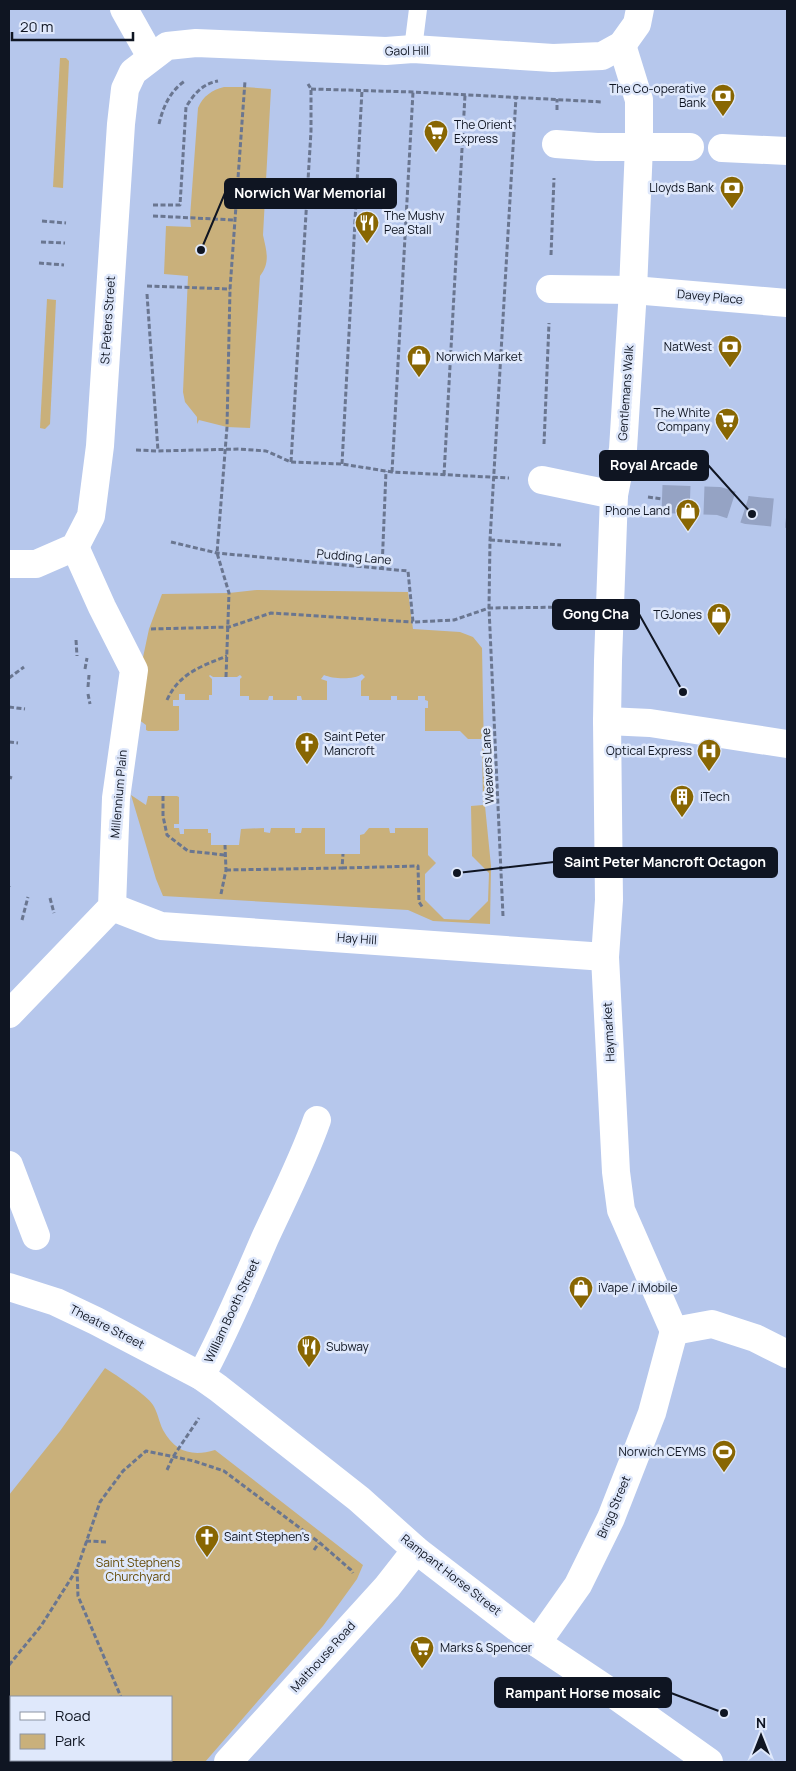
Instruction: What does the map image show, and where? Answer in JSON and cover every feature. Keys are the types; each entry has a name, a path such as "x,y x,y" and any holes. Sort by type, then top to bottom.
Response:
{"street":[{"path":"124,9 151,57"},
{"name":"Gaol Hill","path":"151,57 167,46 196,43 386,52 413,49 553,58 602,56 622,45 636,24 640,9"},
{"name":"Gentlemans Walk","path":"607,721 614,495 622,449 633,290 639,146 638,100 622,45"},
{"name":"St Peters Street","path":"75,546 92,516 100,446 121,124 125,89 132,72 151,57"},
{"path":"556,144 597,147 690,147"},
{"path":"722,148 787,151"},
{"path":"550,289 633,290"},
{"name":"Davey Place","path":"633,290 787,303"},
{"path":"542,480 614,495"},
{"path":"9,564 36,564 75,546"},
{"name":"Millennium Plain","path":"75,546 102,607 134,670 116,798 112,907"},
{"path":"607,721 650,723 787,744"},
{"name":"Haymarket","path":"607,721 609,900 605,957 616,1172 621,1210 674,1331"},
{"path":"9,1014 112,907"},
{"name":"Hay Hill","path":"112,907 161,926 605,957"},
{"name":"William Booth Street","path":"210,1382 213,1354 272,1248 314,1130"},
{"path":"9,1166 36,1236"},
{"name":"Theatre Street","path":"9,1287 56,1302 210,1382"},
{"path":"674,1331 712,1324 755,1338 787,1354"},
{"name":"Brigg Street","path":"537,1643 578,1585 612,1518 652,1413 674,1331"},
{"name":"Rampant Horse Street","path":"210,1382 360,1499 416,1550 537,1643 710,1762"},
{"name":"Malthouse Road","path":"228,1762 386,1587 416,1550"}],"lane":[{"path":"413,49 418,9"}],"path":[{"path":"226,677 229,593 218,553 226,449 230,289 246,74"},
{"path":"158,126 162,109 171,95 180,84 190,78"},
{"path":"153,205 180,205 186,108 202,86 215,81 225,81"},
{"path":"290,462 312,89 610,102 638,100"},
{"path":"342,464 362,90"},
{"path":"392,472 413,92"},
{"path":"444,475 465,95"},
{"name":"Weavers Lane","path":"504,924 489,608 490,540 516,97"},
{"path":"152,225 154,195"},
{"path":"153,216 235,220"},
{"path":"42,221 66,223"},
{"path":"41,242 65,243"},
{"path":"39,263 64,265"},
{"path":"148,277 147,286 158,452"},
{"path":"147,286 230,289"},
{"path":"100,446 158,452 226,449 266,452 290,462 342,464 392,472 494,478"},
{"path":"382,569 386,471"},
{"path":"490,540 561,544"},
{"name":"Pudding Lane","path":"171,542 218,553 408,572 413,622"},
{"path":"149,629 229,628 271,613 413,622 454,620 489,608 611,607"},
{"path":"76,640 77,656"},
{"path":"85,669 87,654"},
{"path":"166,703 172,688 192,671 227,656"},
{"path":"9,678 24,667"},
{"path":"88,687 89,675"},
{"path":"88,694 90,704"},
{"path":"9,706 25,709"},
{"path":"9,742 18,744"},
{"path":"163,796 163,816 167,835 188,851 225,855"},
{"path":"220,930 220,899 226,870 225,845"},
{"path":"342,868 343,854"},
{"path":"226,870 418,866 419,902 432,921 432,944"},
{"path":"22,920 28,897"},
{"path":"50,898 54,913"},
{"path":"167,1470 210,1382"},
{"path":"9,1665 41,1626 77,1569 100,1502 123,1471 146,1451 194,1461 224,1471 320,1543 351,1570"},
{"path":"86,1541 107,1542"},
{"path":"314,1550 320,1543"},
{"path":"77,1569 78,1596 121,1696"}],"green space":[{"path":"60,58 66,58 69,61 63,188 53,187"},
{"path":"224,87 271,89 263,235 267,261 260,276 250,428 227,427 199,420 197,424 197,417 185,402 183,392 188,276 164,274 166,226 191,227 190,217 198,108 208,94"},
{"path":"47,299 56,300 50,424 45,429 40,428"},
{"path":"257,590 408,592 413,629 460,632 473,637 482,648 485,806 491,866 490,924 433,921 408,910 163,896 156,879 131,795 146,805 148,796 179,797 179,824 174,824 174,828 179,828 180,834 184,834 184,829 208,829 208,833 211,833 211,845 239,845 241,829 264,828 264,832 270,833 271,828 295,828 295,833 301,833 302,828 325,828 325,854 360,854 360,835 364,834 369,828 389,828 390,833 395,833 395,828 428,828 428,855 436,863 425,874 425,900 444,919 469,920 488,901 489,873 472,856 471,806 483,805 482,739 468,739 460,731 425,731 425,708 428,708 428,701 425,700 425,696 418,696 418,700 397,700 397,696 391,696 391,700 369,700 369,696 361,696 361,681 365,677 362,674 343,678 324,675 321,679 327,681 327,700 302,700 301,696 297,696 297,700 273,700 273,696 269,696 268,700 249,700 249,696 240,696 240,679 242,677 240,675 237,677 213,677 210,675 212,679 212,695 209,695 209,700 185,700 185,694 179,694 179,700 173,700 173,706 179,706 179,730 177,731 148,731 146,730 146,725 131,714 149,629 162,594 229,593"},
{"name":"Saint Stephens Churchyard","path":"105,1368 131,1385 150,1401 155,1408 163,1430 179,1448 192,1453 215,1450 363,1565 357,1579 323,1626 205,1762 74,1761 172,1761 172,1696 10,1696 9,1739 9,1495 60,1431"}],"tunnel":[{"path":"662,499 719,501 747,510 787,514"}],"place":[{"name":"The Co-operative Bank","path":"723,117"},
{"name":"The Orient Express","path":"436,153"},
{"name":"Lloyds Bank","path":"732,209"},
{"name":"The Mushy Pea Stall","path":"367,244"},
{"name":"Norwich War Memorial","path":"201,250"},
{"name":"NatWest","path":"730,368"},
{"name":"Norwich Market","path":"419,378"},
{"name":"The White Company","path":"727,441"},
{"name":"Royal Arcade","path":"752,514"},
{"name":"Phone Land","path":"688,532"},
{"name":"TGJones","path":"719,636"},
{"name":"Gong Cha","path":"683,692"},
{"name":"Saint Peter Mancroft","path":"307,765"},
{"name":"Optical Express","path":"709,772"},
{"name":"iTech","path":"682,818"},
{"name":"Saint Peter Mancroft Octagon","path":"457,873"},
{"name":"iVape / iMobile","path":"581,1309"},
{"name":"Subway","path":"309,1368"},
{"name":"Norwich CEYMS","path":"724,1473"},
{"name":"Saint Stephen's","path":"207,1558"},
{"name":"Marks & Spencer","path":"422,1669"},
{"name":"Rampant Horse mosaic","path":"724,1713"}]}
